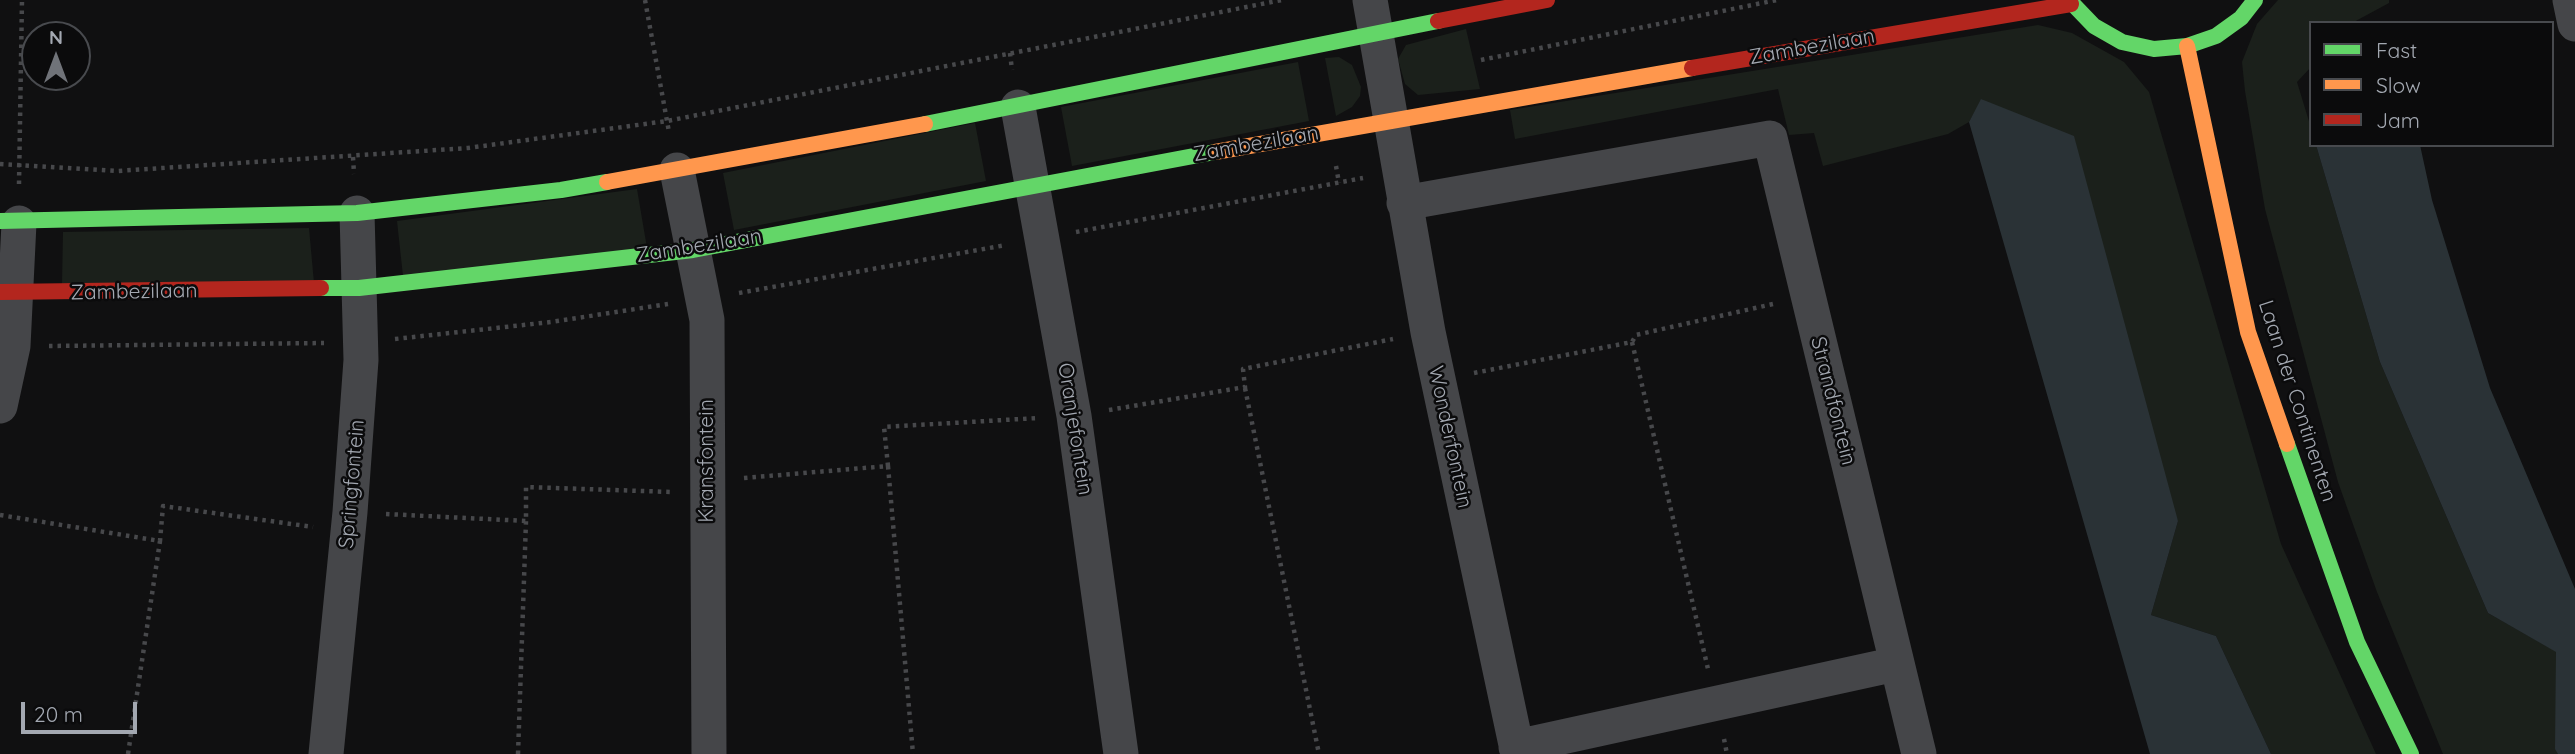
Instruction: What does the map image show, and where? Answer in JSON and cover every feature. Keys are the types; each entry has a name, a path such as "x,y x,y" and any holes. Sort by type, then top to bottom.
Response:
{"street":[{"path":"0,406 13,346 8,293 9,222 357,213 561,190 1018,107 1372,17 1547,0"},
{"path":"2070,2 2094,26 2123,41 2154,49 2187,46 2216,36 2241,18 2255,0"},
{"path":"2570,0 2575,24"},
{"name":"Zambezilaan","path":"8,293 359,288 693,250 1388,119 2070,2"},
{"path":"1372,17 1388,119"},
{"name":"Laan der Continenten","path":"2187,46 2248,332 2357,642 2411,754"},
{"name":"Oranjefontein","path":"1018,107 1074,416 1121,754"},
{"name":"Wonderfontein","path":"1388,119 1438,380 1517,751"},
{"name":"Strandfontein","path":"1404,203 1770,138 1919,754"},
{"name":"Kransfontein","path":"677,170 707,320 709,754"},
{"name":"Springfontein","path":"326,754 349,521 361,360 357,213"},
{"path":"1517,751 1716,703 1896,664"}],"path":[{"path":"19,165 22,0"},
{"path":"645,0 667,121"},
{"path":"0,164 117,171 468,148 667,121 1282,0"},
{"path":"1480,60 1777,0"},
{"path":"1727,754 1632,342 1636,335 1808,296"},
{"path":"1438,380 1632,342"},
{"path":"1245,387 1319,754"},
{"path":"888,466 913,754"},
{"path":"518,754 526,487 708,493"},
{"path":"128,754 163,506 349,521 526,521"},
{"path":"0,515 160,541"}],"shaded area":[{"path":"2278,0 2389,0 2389,3 2356,21 2309,21 2309,69 2297,82 2309,121 2309,147 2317,147 2380,362 2488,613 2557,652 2558,754 2443,754 2377,592 2338,482 2265,209 2242,62 2257,24"},
{"path":"2038,25 2072,33 2124,62 2149,92 2281,544 2376,754 2271,754 2216,636 2151,615 2178,521 1982,99 1969,122 1948,134 1823,166 1814,133 1789,135 1778,89 1515,139 1510,110"},
{"path":"1466,29 1480,89 1418,95 1405,84 1398,59 1406,45"},
{"path":"1339,57 1352,65 1361,87 1360,96 1352,107 1336,116 1325,58"},
{"path":"1298,62 1309,121 1072,166 1061,107"},
{"path":"1981,99 2074,136 2178,521 2151,615 2216,636 2271,754 2150,754 1969,122"},
{"path":"975,123 986,181 734,230 723,173"},
{"path":"2317,147 2420,147 2432,200 2490,388 2575,589 2575,754 2558,754 2555,749 2556,652 2488,613 2380,362"},
{"path":"637,189 647,248 403,276 397,221"},
{"path":"309,228 314,283 62,284 63,232"}],"traffic: fast":[{"path":"2069,0 2094,26 2122,42 2154,49 2187,46 2216,36 2241,18 2255,0"},
{"path":"925,124 1438,21"},
{"path":"321,288 359,288 693,250 1215,152"},
{"path":"0,221 357,213 561,190 607,182"},
{"path":"2287,444 2357,642 2411,754"}],"traffic: slow":[{"path":"2187,46 2248,332 2287,444"},
{"path":"1215,152 1692,68"},
{"path":"607,182 925,124"}],"traffic: jam":[{"path":"1438,21 1547,0"},
{"path":"1692,68 2071,4"},
{"path":"0,292 321,288"}]}
